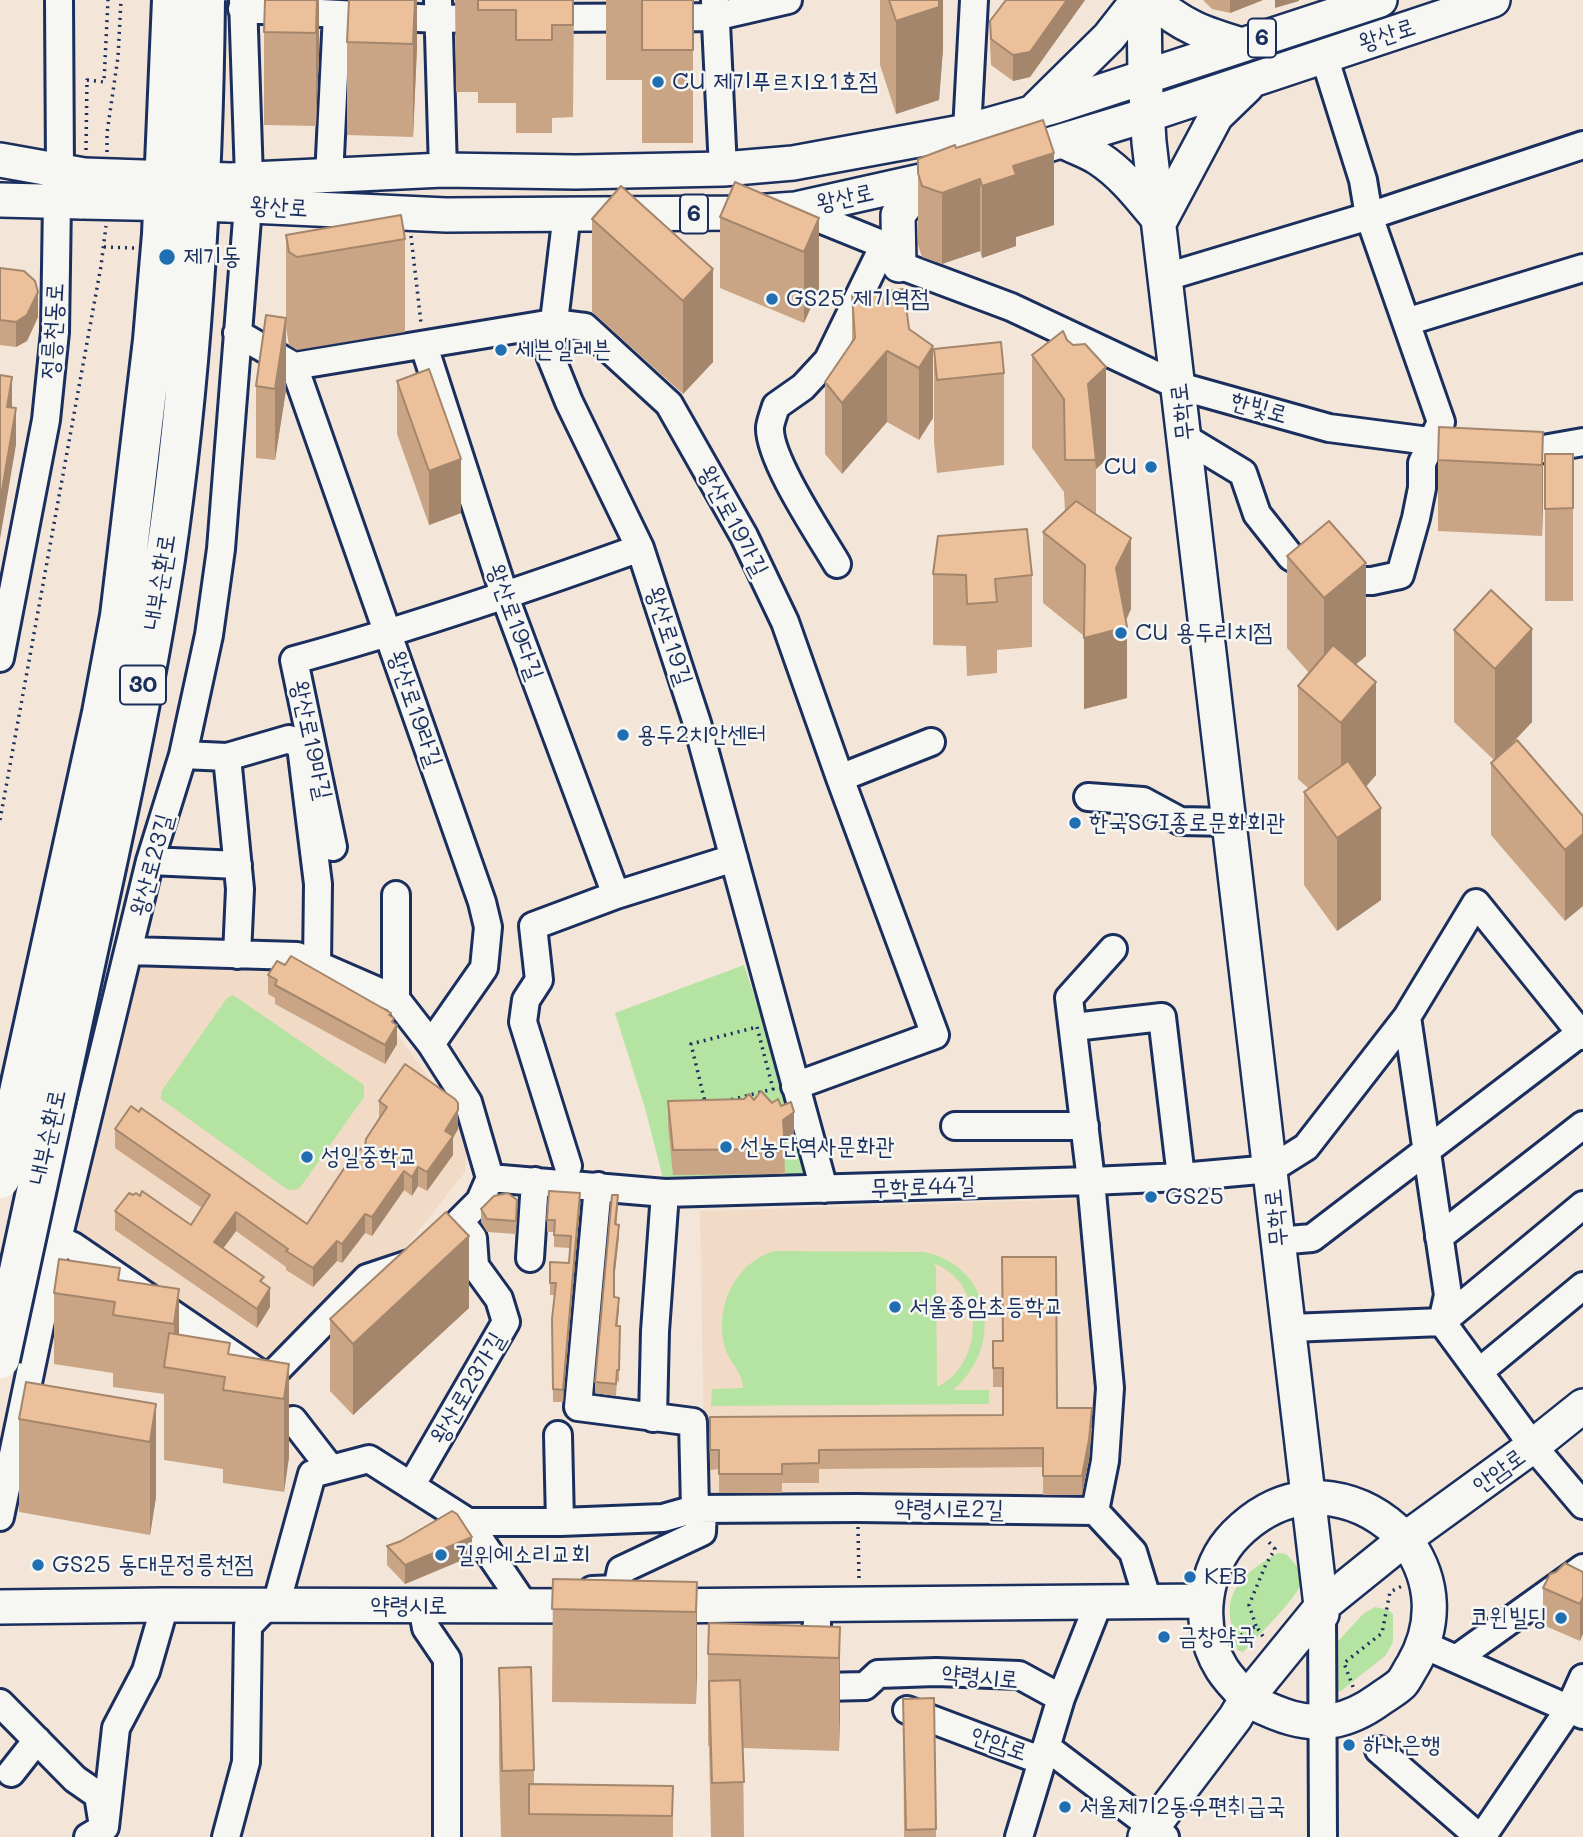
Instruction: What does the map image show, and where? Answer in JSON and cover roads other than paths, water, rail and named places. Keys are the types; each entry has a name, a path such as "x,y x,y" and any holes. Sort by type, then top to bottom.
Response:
{"highway":[{"name":"내부순환로","path":"0,1179 102,713 120,616 153,340 161,247 172,0"},
{"name":"내부순환로","path":"0,1359 135,731 165,559 181,435 193,302 204,97 205,0"}],"main road":[{"path":"1032,113 1109,37 1138,0"},
{"name":"무학로","path":"1144,0 1147,115 1322,1610"},
{"path":"1153,0 1172,18 1207,35 1242,45"},
{"name":"왕산로","path":"239,192 329,177 443,170 576,172 723,169 793,163 967,131 1032,113 1242,45 1310,12 1380,0"},
{"name":"왕산로","path":"0,160 74,180 239,192 446,215 740,214 795,209 925,180 1063,141 1324,56 1464,6 1493,0"},
{"path":"1063,141 1098,158 1131,186 1160,221 1216,116 1254,79"},
{"name":"왕산로","path":"0,200 74,180"},
{"path":"891,255 898,215 925,180"},
{"name":"안암로","path":"1154,1834 1245,1706 1322,1610 1414,1534 1583,1406"},
{"path":"1308,1497 1349,1502 1414,1534 1414,1552 1428,1587 1430,1614 1424,1645 1402,1683 1364,1711 1332,1721 1295,1719 1245,1706 1222,1669 1206,1626 1205,1601 1216,1561 1232,1536 1266,1509 1308,1497"},
{"name":"약령시로","path":"0,1607 422,1606 521,1600 716,1619 817,1606 860,1604 1205,1601"}],"street":[{"name":"정릉천동로","path":"0,658 46,420 74,180 59,0"},
{"path":"242,4 291,6 337,13 438,9 715,8 788,0"},
{"path":"967,131 974,0"},
{"path":"1145,77 1192,77 1348,25 1400,0"},
{"name":"왕산로23길","path":"0,1517 58,1239 150,861 183,755 209,635 221,549 237,332 242,4"},
{"path":"715,8 723,169"},
{"path":"438,9 443,170"},
{"name":"왕산로","path":"329,177 337,13"},
{"path":"1185,438 1242,473 1257,514 1291,557 1322,574 1344,581 1372,581 1400,575 1422,488 1422,463 1441,422 1369,216 1363,180 1324,56"},
{"path":"1166,277 1369,216 1583,145"},
{"name":"왕산로","path":"0,192 74,180"},
{"name":"한빛로","path":"795,209 891,255 1011,307 1105,365 1329,428 1532,452 1583,442"},
{"name":"왕산로19길","path":"567,213 550,355 569,402 640,548 697,723 824,1189"},
{"path":"837,564 794,493 777,456 770,429 776,406 803,387 828,360 891,255"},
{"path":"1406,322 1583,268"},
{"name":"왕산로19가길","path":"294,366 553,323 585,327 669,404 744,536 785,622 935,1035 795,1086"},
{"path":"237,332 294,366"},
{"name":"왕산로19다길","path":"424,345 505,597 616,895"},
{"name":"왕산로19라길","path":"294,366 482,902 488,927 484,968 431,1044"},
{"name":"왕산로19마길","path":"333,847 294,660 505,597 640,548"},
{"path":"183,755 227,757 289,739 301,746 318,884 317,965"},
{"path":"840,778 931,742"},
{"path":"227,757 240,889 237,955"},
{"path":"1088,797 1143,801 1180,821 1230,822"},
{"path":"568,1166 523,1022 526,1000 539,980 533,926 616,895 734,858"},
{"path":"150,861 238,865"},
{"path":"396,895 396,999"},
{"path":"1271,1169 1306,1147 1407,1017 1476,903 1582,1033 1312,1238 1277,1241"},
{"path":"1113,949 1069,998 1091,1181 1110,1388 1105,1461 1095,1510 1133,1552 1148,1601"},
{"path":"58,1239 268,1379 367,1278 415,1262 434,1241 480,1201 490,1178 468,1102 431,1044 396,999 297,956 130,951"},
{"path":"1074,1027 1162,1017 1181,1177"},
{"path":"1407,1017 1448,1295 1442,1322 1533,1446"},
{"path":"1439,1237 1583,1125"},
{"path":"955,1126 1085,1126"},
{"name":"무학로44길","path":"490,1178 665,1194 1091,1181 1271,1169"},
{"path":"530,1258 535,1181"},
{"path":"598,1186 578,1407 693,1423 699,1509"},
{"path":"653,1418 655,1331 665,1194"},
{"path":"1290,1328 1442,1322 1583,1205"},
{"name":"왕산로23가길","path":"411,1486 506,1322 499,1299 475,1266 472,1238 460,1220"},
{"path":"1479,1372 1583,1286"},
{"path":"293,1420 331,1469"},
{"path":"558,1435 560,1522"},
{"name":"안암로","path":"1533,1446 1583,1505"},
{"path":"231,1835 246,1762 248,1626 272,1605 312,1474 369,1459 468,1522 521,1600"},
{"name":"약령시로2길","path":"468,1522 663,1518 699,1509 1095,1510"},
{"name":"약령시로","path":"521,1600 617,1589 621,1570 702,1532 699,1509"},
{"path":"1456,1660 1583,1568"},
{"path":"1019,1837 1061,1698 1099,1602"},
{"path":"101,1834 116,1728 146,1671 165,1605"},
{"path":"422,1606 426,1628 447,1659 447,1837"},
{"name":"약령시로","path":"817,1606 817,1625 805,1664 808,1678 823,1687 865,1686 878,1674 936,1672 1018,1675 1061,1698"},
{"path":"1322,1610 1322,1837"},
{"path":"1424,1645 1576,1712"},
{"path":"1379,1750 1481,1837 1576,1712 1583,1678"},
{"path":"0,1703 75,1779 98,1796 101,1834"},
{"name":"안암로","path":"907,1710 1029,1756 1042,1758 1053,1752 1154,1834"},
{"path":"11,1773 37,1740"}],"place":[{"name":"CU 제기푸르지오1호점","path":"658,82"},
{"name":"제기동","path":"167,257"},
{"name":"GS25 제기역점","path":"772,299"},
{"name":"세븐일레븐","path":"501,350"},
{"name":"CU","path":"1151,467"},
{"name":"CU 용두리치점","path":"1121,633"},
{"name":"용두2치안센터","path":"623,735"},
{"name":"한국SGI종로문화회관","path":"1075,823"},
{"name":"선농단역사문화관","path":"726,1147"},
{"name":"성일중학교","path":"307,1157"},
{"name":"GS25","path":"1151,1197"},
{"name":"서울종암초등학교","path":"895,1307"},
{"name":"길위에소리교회","path":"441,1555"},
{"name":"GS25 동대문정릉천점","path":"38,1565"},
{"name":"KEB","path":"1190,1577"},
{"name":"코윈빌딩","path":"1561,1618"},
{"name":"금창약국","path":"1164,1637"},
{"name":"하나은행","path":"1349,1745"},
{"name":"서울제기2동우편취급국","path":"1065,1807"}]}
